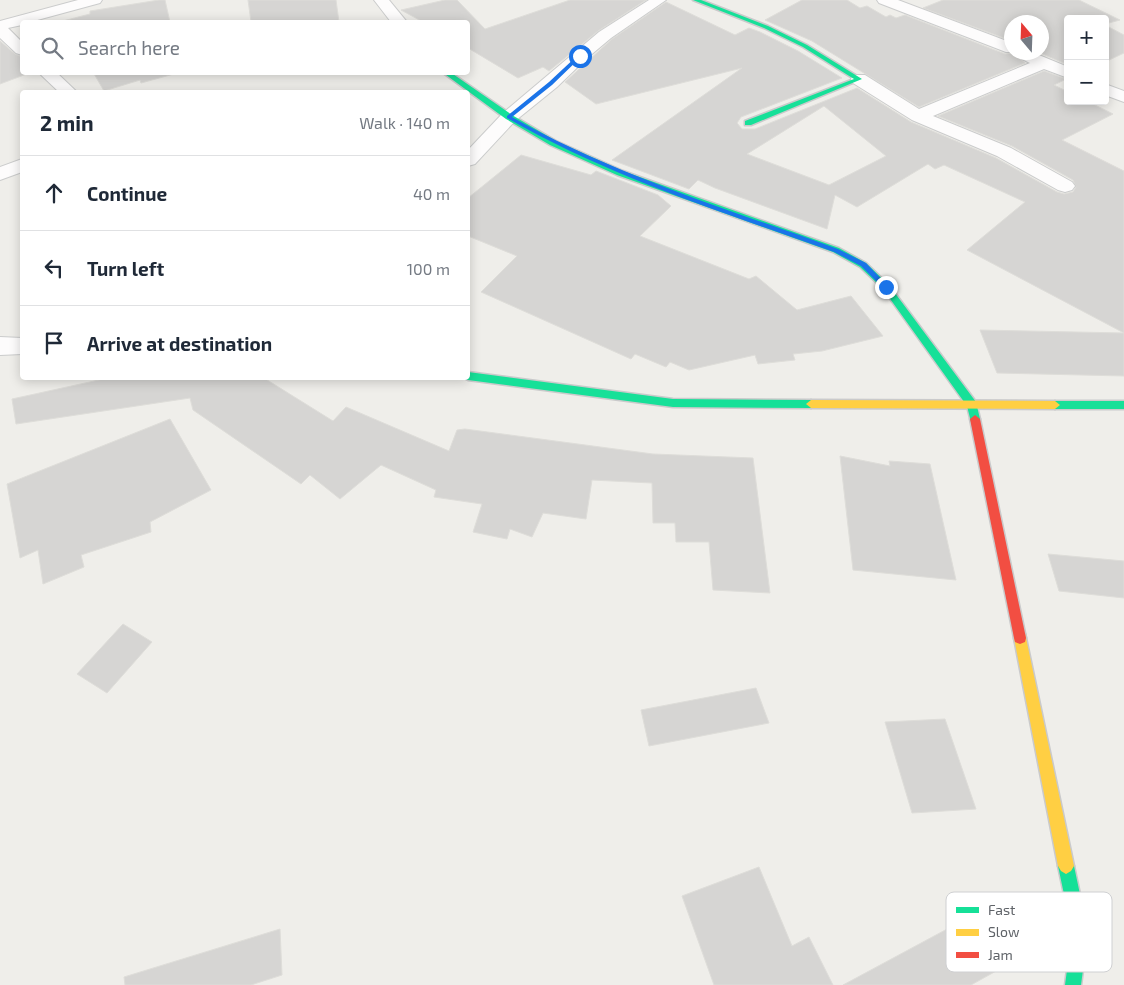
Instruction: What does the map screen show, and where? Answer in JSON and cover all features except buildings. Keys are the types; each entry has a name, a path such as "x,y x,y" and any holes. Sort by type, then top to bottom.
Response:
{"street":[{"path":"27,20 95,0"},
{"path":"381,0 397,20"},
{"path":"470,158 509,117 551,84 605,35 659,0"},
{"path":"696,0 766,27 806,46 918,116 1004,152 1066,186"},
{"path":"884,0 1004,46"},
{"path":"20,22 0,28 20,48"},
{"path":"1037,60 1064,71"},
{"path":"918,116 1044,63"},
{"path":"49,75 66,90"},
{"path":"449,75 509,117 553,143 620,172 836,250 863,265 886,287 972,405 1072,892"},
{"path":"748,123 859,79"},
{"path":"1109,91 1124,97"},
{"path":"0,174 20,166"},
{"path":"0,346 20,346"},
{"path":"470,376 673,403 1124,405"},
{"path":"1073,985 1075,972"}],"traffic: fast":[{"path":"696,0 766,27 805,46 859,79 748,123"},
{"path":"449,75 509,117 553,143 620,173 836,250 863,265 886,287 972,405 975,419"},
{"path":"470,376 673,403 811,404"},
{"path":"1055,405 1124,405"},
{"path":"1066,866 1072,892"},
{"path":"1073,985 1075,972"}],"traffic: slow":[{"path":"811,404 1055,405"},
{"path":"1020,638 1066,866"}],"traffic: jam":[{"path":"975,419 1020,638"}],"route":[{"path":"580,56 551,84 509,117 553,143 620,172 836,250 863,265 886,287"}]}
